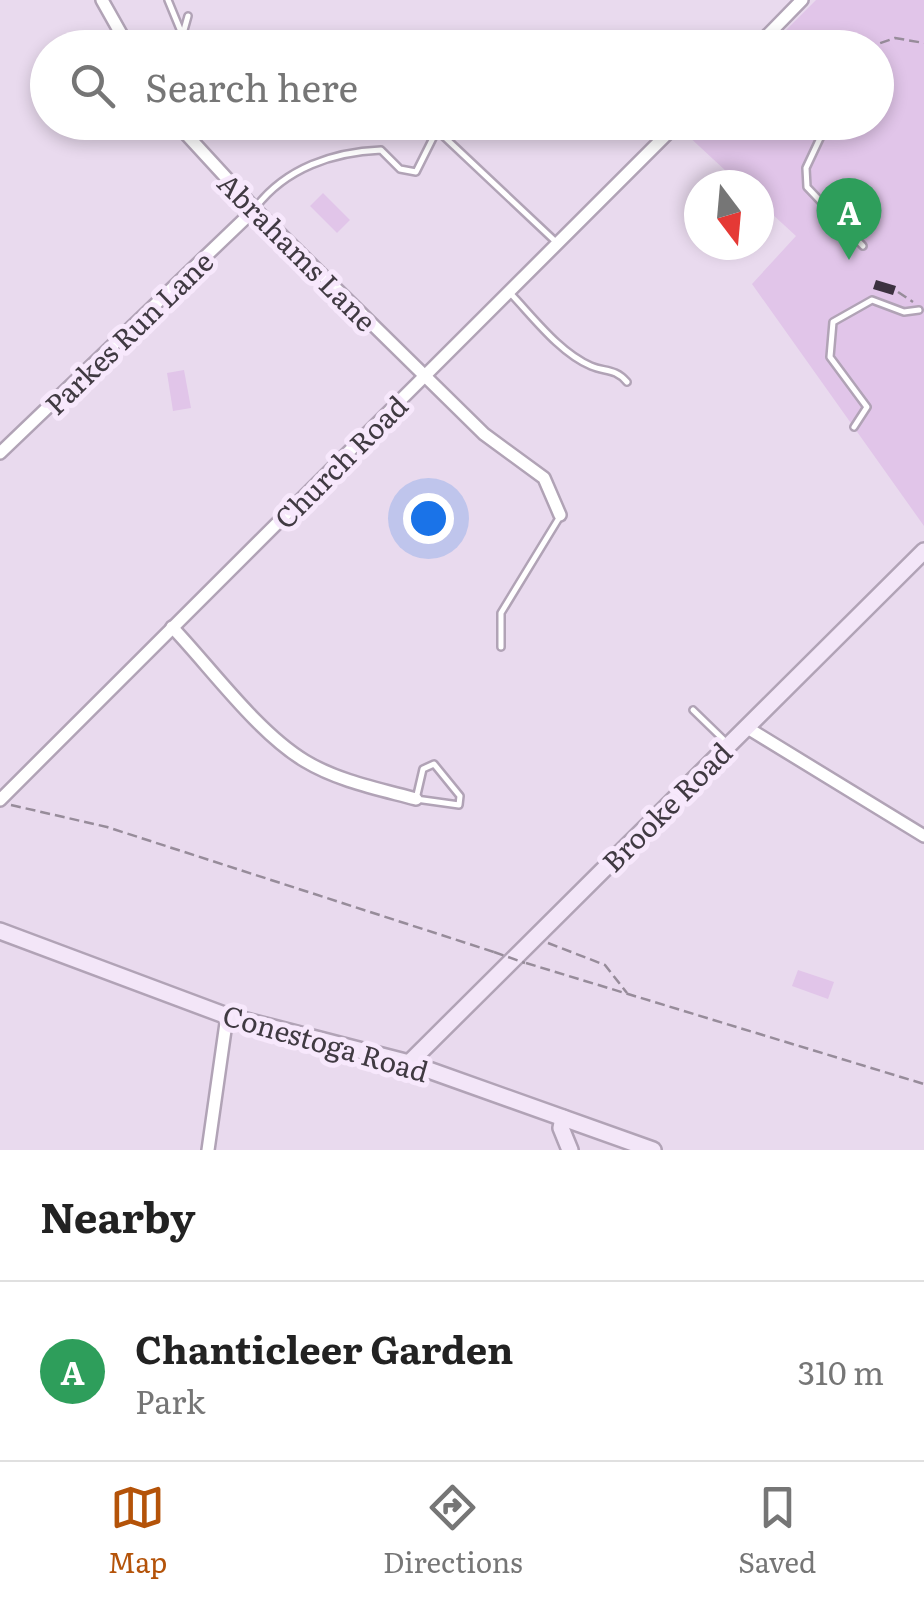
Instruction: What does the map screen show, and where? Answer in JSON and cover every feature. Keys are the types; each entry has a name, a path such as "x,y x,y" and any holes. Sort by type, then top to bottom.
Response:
{"main road":[{"name":"Brooke Road","path":"408,1063 924,551"},
{"name":"Conestoga Road","path":"0,931 227,1016 408,1063 653,1150"},
{"path":"564,1118 562,1128 570,1150"}],"street":[{"path":"102,0 119,30"},
{"path":"773,30 802,0"},
{"name":"Abrahams Lane","path":"191,140 255,210 484,434 544,478 560,515"},
{"name":"Church Road","path":"0,800 661,140"},
{"name":"Parkes Run Lane","path":"0,453 255,210"},
{"path":"172,626 278,739 305,760 344,778 416,799"},
{"path":"746,727 924,836"},
{"path":"208,1150 227,1016"}],"lane":[{"path":"168,0 180,30"},
{"path":"183,30 188,16"},
{"path":"255,210 290,174 320,160 380,150 400,170 416,172 432,140"},
{"path":"448,140 557,244"},
{"path":"819,140 806,168 807,187 863,246"},
{"path":"509,292 550,335 591,366 607,368 627,382"},
{"path":"854,427 867,407 830,357 833,322 872,300 904,312 919,310"},
{"path":"502,646 501,613 560,515"},
{"path":"693,710 728,744"},
{"path":"434,764 461,801 454,805 416,799 423,769 434,764"}],"path":[{"path":"894,38 924,43"},
{"path":"898,292 919,310"},
{"path":"20,807 107,827 525,963 924,1084"},
{"path":"533,938 605,965 628,995"}],"shaded area":[{"path":"816,0 924,0 924,526 752,284 796,236 774,216 774,170 725,170 693,140 894,140 894,30 786,30"},
{"path":"323,193 350,220 337,233 310,206"},
{"path":"184,370 191,408 173,411 167,373"},
{"path":"798,970 834,982 828,999 792,986"}],"building":[{"path":"876,280 896,286 893,295 873,289"}],"place":[{"name":"Chanticleer Garden","path":"849,260"}]}
